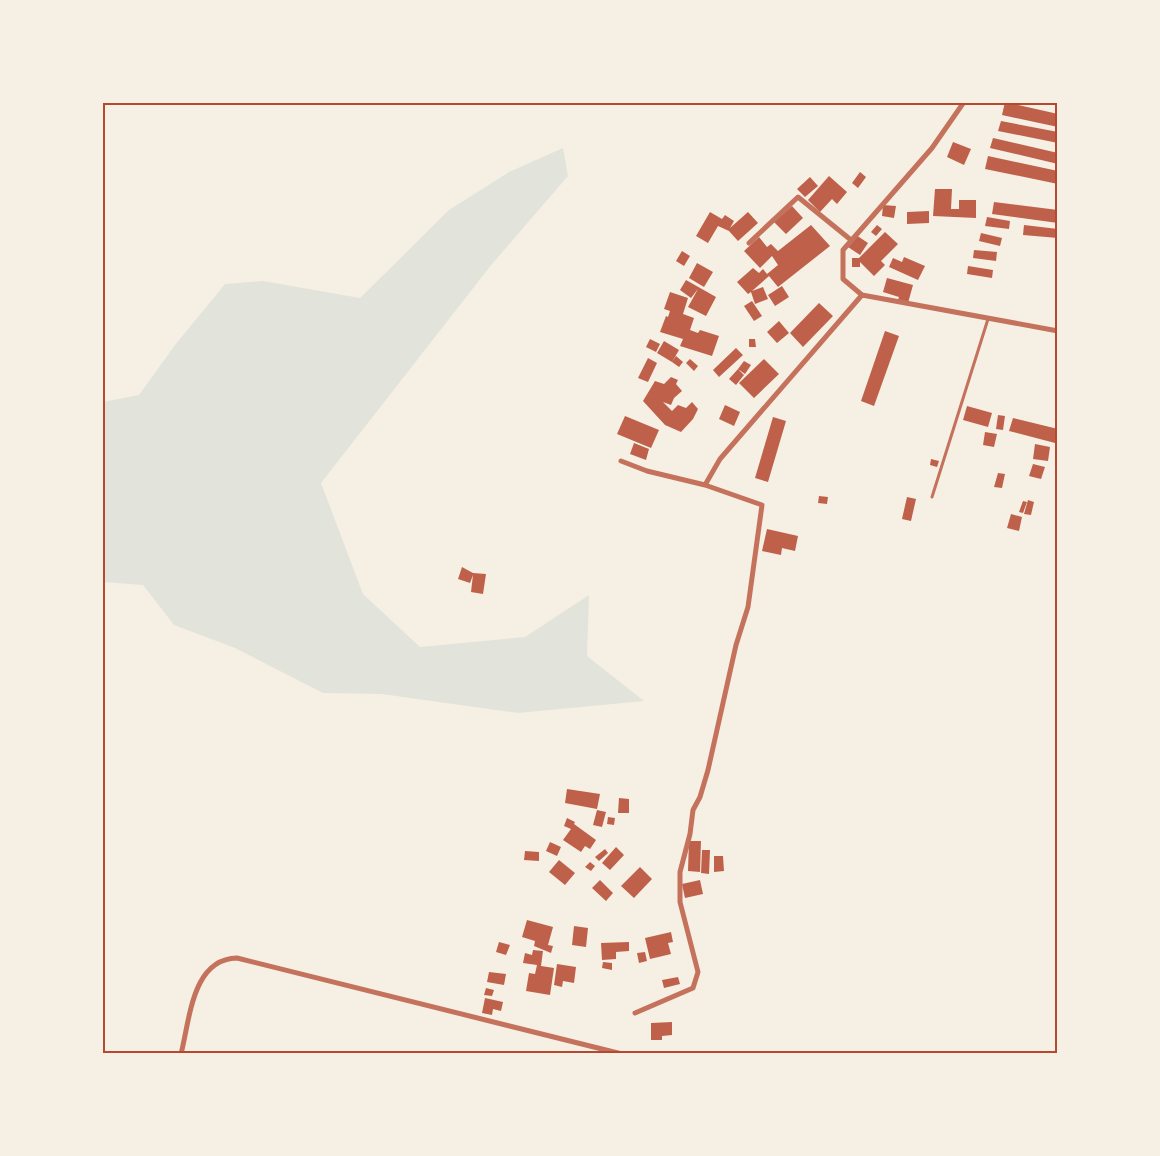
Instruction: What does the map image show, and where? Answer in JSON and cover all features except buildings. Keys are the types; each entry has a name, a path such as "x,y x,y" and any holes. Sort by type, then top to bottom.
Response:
{"street":[{"path":"964,102 932,148 843,250 843,279 862,295 1058,331"},
{"path":"749,243 798,197 852,240"},
{"path":"706,484 720,459 862,295"},
{"path":"621,461 647,471 706,484 762,505 748,606 736,645 708,770 700,797 693,810 690,834 680,872 680,902 698,972 693,988 635,1013"},
{"path":"181,1054 198,986 204,973 222,960 237,958 622,1054"}],"lane":[{"path":"932,497 988,318"}],"shaded area":[{"path":"563,148 568,176 492,264 321,483 363,594 420,647 525,637 589,595 587,656 644,701 518,713 382,694 323,693 235,648 174,625 143,585 103,582 103,402 139,395 175,345 225,284 263,281 360,298 449,210 509,172"}]}
